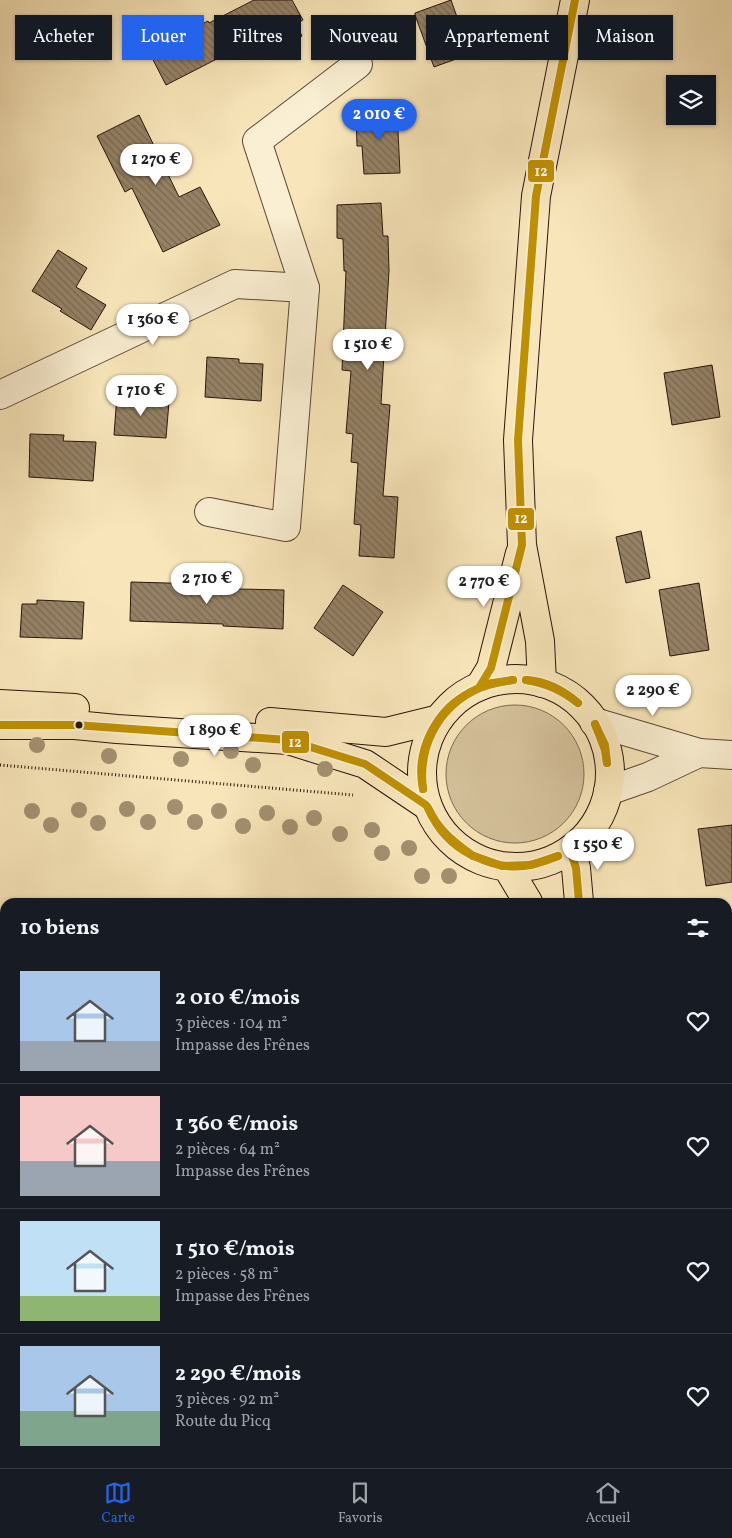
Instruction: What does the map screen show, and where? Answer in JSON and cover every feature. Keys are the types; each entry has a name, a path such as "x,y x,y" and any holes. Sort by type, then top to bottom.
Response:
{"main road":[{"path":"542,683 540,641 522,544 518,440 536,196 575,0"},
{"path":"480,686 491,668 522,544"},
{"path":"511,679 542,683 563,692 580,705 594,722 605,744 609,767 608,791 600,814 587,834 570,850 550,860 529,866 507,867 481,861 458,848 439,828 426,805 421,775 425,746 439,719 457,700 480,686 511,679"},
{"path":"0,704 136,711 386,732 439,719"},
{"path":"0,725 75,725 288,740 365,764 426,805"},
{"path":"570,850 576,868 579,898"},
{"path":"507,867 526,898"}],"street":[{"path":"208,512 286,526 305,288 257,141 358,64"},
{"path":"0,395 235,284 305,288"},
{"path":"594,722 699,753 732,756"},
{"path":"608,791 648,777 699,753"}],"path":[{"path":"0,765 357,795"}],"shaded area":[{"path":"515,705 541,710 564,725 579,748 584,774 579,800 564,823 541,838 515,843 489,838 466,823 451,800 446,774 451,748 466,725 489,710"}],"building":[{"path":"254,0 292,0 300,15 225,15"},
{"path":"451,0 456,15 426,15 426,45 415,13"},
{"path":"214,20 215,60 166,85 153,60 204,60 204,23 208,21 209,23"},
{"path":"431,60 453,60 434,67"},
{"path":"397,110 400,173 364,174 362,146 357,146 356,112"},
{"path":"139,115 179,197 200,187 220,225 163,252 132,188 125,192 97,136"},
{"path":"381,203 383,236 388,236 389,271 381,404 390,405 383,496 398,497 394,558 359,556 361,525 354,524 358,463 351,462 353,434 346,433 351,371 342,370 346,271 344,271 343,239 337,238 337,205"},
{"path":"58,250 87,268 76,287 106,305 91,330 60,311 62,309 32,291"},
{"path":"207,357 239,359 239,363 263,364 261,401 205,397"},
{"path":"712,365 720,417 672,425 664,373"},
{"path":"117,395 142,397 142,400 169,402 166,438 114,435"},
{"path":"30,434 64,435 63,441 96,442 93,481 29,477"},
{"path":"641,531 650,578 626,583 616,537"},
{"path":"131,582 239,585 239,589 284,590 283,629 223,626 223,624 130,621"},
{"path":"699,583 709,650 670,656 659,590"},
{"path":"343,585 383,612 353,656 314,628"},
{"path":"37,600 84,602 82,639 20,637 22,604 37,604"},
{"path":"732,825 732,882 706,886 698,829"}],"transit line":[{"name":"12","path":"480,686 491,668 522,545 518,440 536,196 575,0"},
{"name":"12","path":"471,692 486,684 513,680"},
{"name":"12","path":"471,692 491,684 513,680"},
{"name":"12","path":"526,680 554,687 578,703"},
{"name":"12","path":"526,680 554,688 578,703"},
{"name":"12","path":"423,789 421,775 422,760 425,746 431,733 438,720 448,709 459,699 471,692"},
{"name":"12","path":"423,789 423,760 432,733 448,710 471,692"},
{"name":"12","path":"595,724 605,745 607,763"},
{"name":"12","path":"595,724 605,750 607,763"},
{"name":"12","path":"0,725 75,725 288,740 365,764 426,805"},
{"name":"12","path":"428,808 442,829 473,856"},
{"name":"12","path":"428,808 446,836 458,847 473,856"},
{"name":"12","path":"570,850 576,868 579,898"},
{"name":"12","path":"474,856 502,866 531,865 558,856"},
{"name":"12","path":"474,856 506,866 526,866 558,856"}]}
